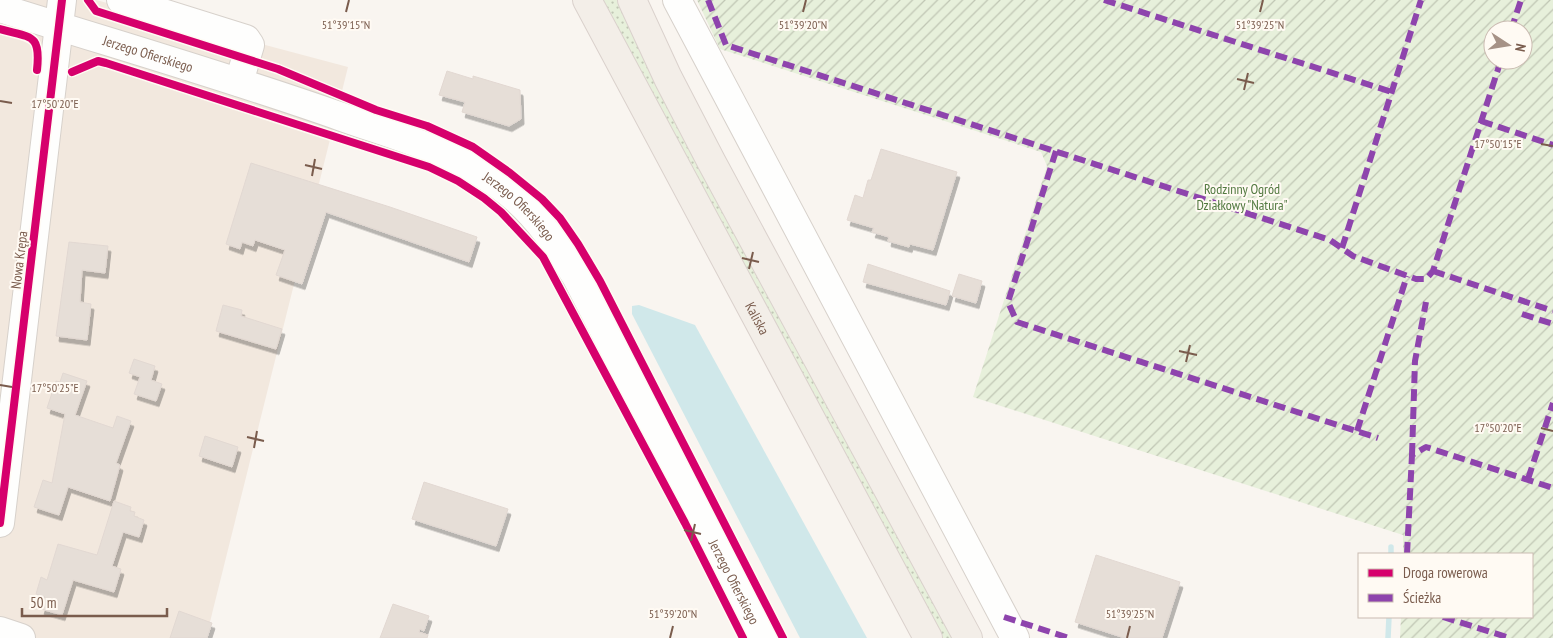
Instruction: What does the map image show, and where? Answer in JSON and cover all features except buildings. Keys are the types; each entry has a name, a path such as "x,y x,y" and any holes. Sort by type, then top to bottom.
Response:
{"main road":[{"name":"Kaliska","path":"587,0 928,638"},
{"path":"632,0 668,78 707,153 968,638"}],"street":[{"path":"121,0 246,39 250,45 239,82"},
{"path":"677,0 718,82 783,197 1015,638"},
{"name":"Jerzego Ofierskiego","path":"0,8 60,13 239,82 415,141 460,160 509,193 534,216 556,243 577,278 763,638"},
{"name":"Nowa Krępa","path":"0,523 60,13"},
{"path":"0,631 21,638"}],"shaded area":[{"path":"0,0 96,0 348,67 206,638 0,638"}],"green space":[{"path":"602,0 620,0 954,638 942,638"},
{"name":"Rodzinny Ogród Działkowy \"Natura\"","path":"697,0 1553,0 1553,638 1400,638 1401,618 1533,618 1533,553 1403,553 1403,535 973,397 1047,166 1041,152 720,49"}],"water":[{"path":"639,305 695,325 867,638 800,638 632,314 632,306"}],"waterway":[{"path":"1391,547 1391,553"},
{"path":"1388,638 1389,618"}],"marked path":[{"path":"708,0 726,45 1330,240 1353,256 1416,279 1426,279 1433,271 1498,70"},
{"path":"1104,0 1392,92"},
{"path":"1342,248 1421,0"},
{"path":"1514,20 1521,0"},
{"path":"1481,121 1553,145"},
{"path":"1056,151 1008,302 1017,322 1378,438"},
{"path":"1433,271 1553,311"},
{"path":"1357,431 1407,276"},
{"path":"1412,455 1415,361 1426,302"},
{"path":"1522,314 1553,324"},
{"path":"1528,479 1553,403"},
{"path":"1407,553 1412,455 1426,447 1553,488"},
{"path":"1004,617 1069,638"},
{"path":"1446,618 1510,638"}],"cycle path":[{"path":"0,523 62,0"},
{"path":"88,0 96,11 278,69 376,110 427,126 473,147 510,173 542,199 560,218 600,281 783,638"},
{"path":"0,29 32,39 37,49 37,70"},
{"path":"72,72 98,61 106,63 429,167 458,181 501,212 543,257 685,523 743,638"}]}
